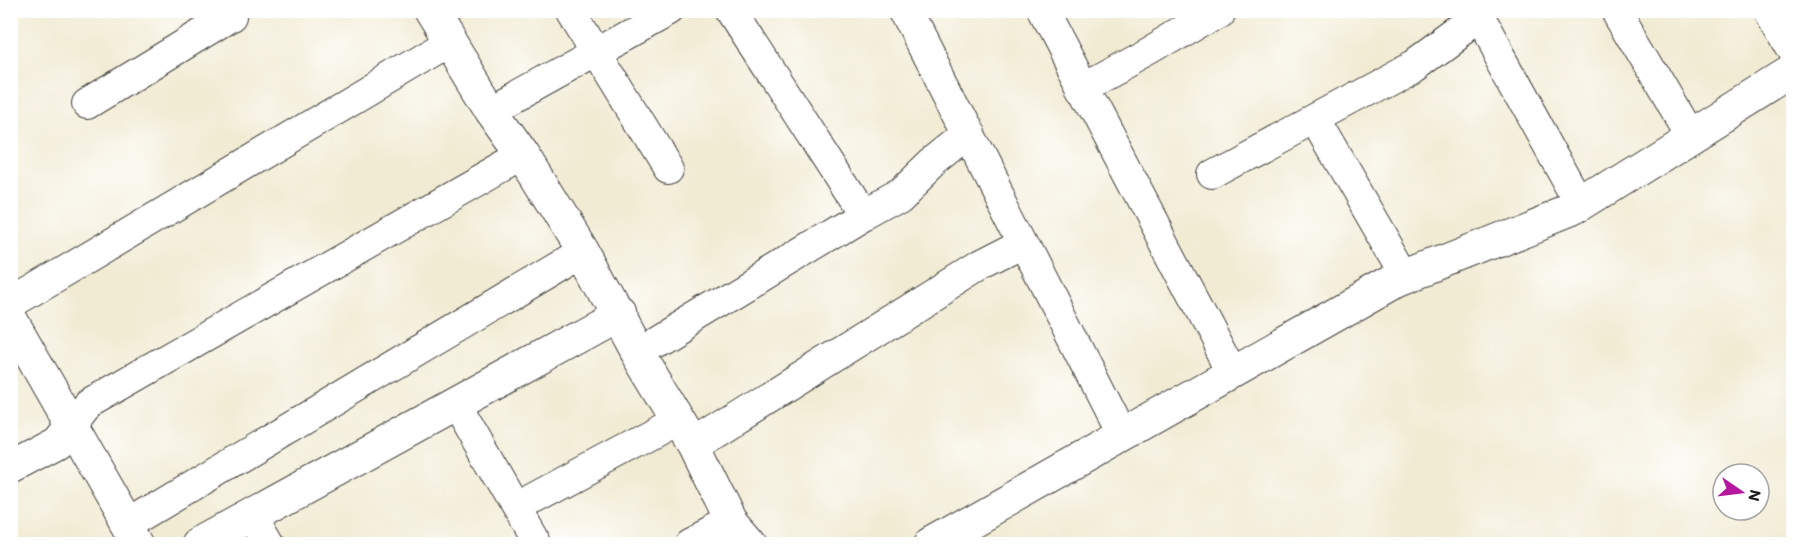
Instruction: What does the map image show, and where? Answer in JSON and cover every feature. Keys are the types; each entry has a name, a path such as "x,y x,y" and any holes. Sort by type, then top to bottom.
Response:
{"street":[{"path":"87,104 231,15 228,10"},
{"path":"430,10 491,110 583,252 619,314 637,352 686,433 741,533 689,544"},
{"path":"571,10 668,168"},
{"path":"491,110 671,10"},
{"path":"731,10 863,215"},
{"path":"1042,10 1233,373"},
{"path":"1083,88 1219,10"},
{"path":"1617,10 1691,136"},
{"path":"1769,10 1794,53"},
{"path":"917,14 969,134 1122,436"},
{"path":"1212,174 1415,65 1476,15 1581,204"},
{"path":"10,304 450,42"},
{"path":"931,544 1406,276 1574,209 1794,71"},
{"path":"1315,119 1406,276"},
{"path":"637,352 901,194 933,163 969,134"},
{"path":"10,468 57,443 88,404 522,155"},
{"path":"515,508 686,433 980,265 1023,243"},
{"path":"10,318 133,534 583,252"},
{"path":"200,544 619,314"},
{"path":"455,403 536,544"},
{"path":"253,515 270,544"}]}
